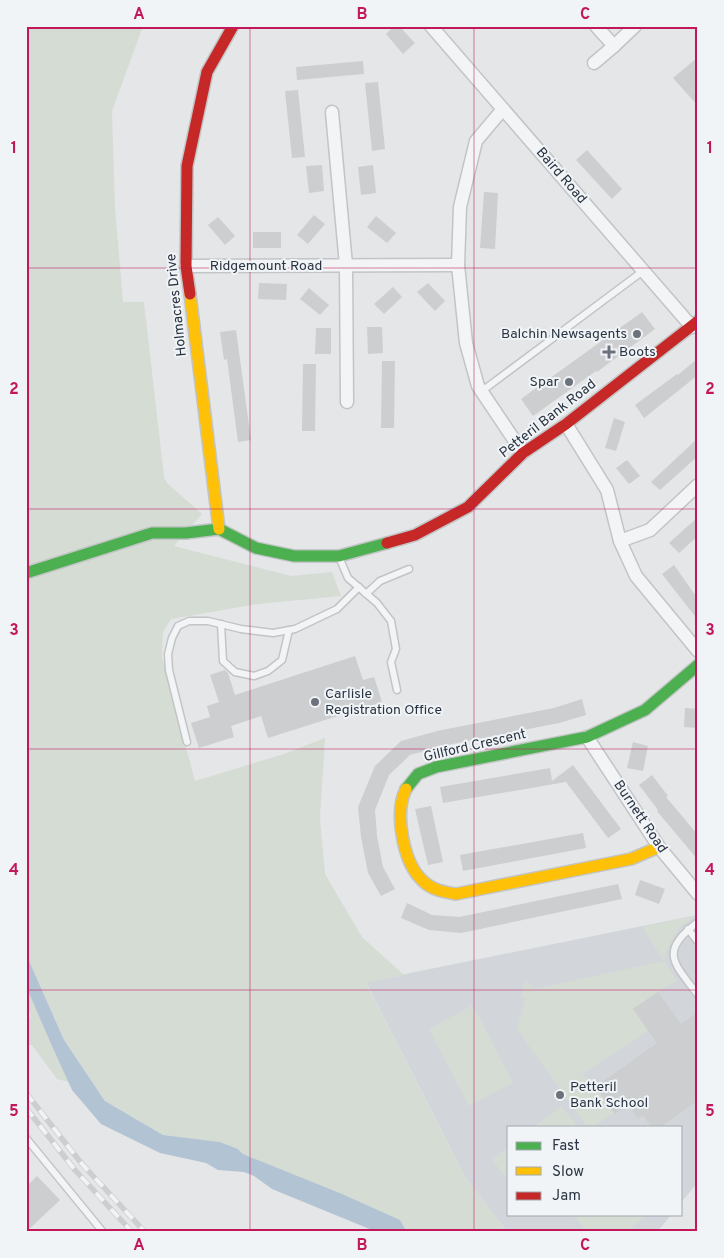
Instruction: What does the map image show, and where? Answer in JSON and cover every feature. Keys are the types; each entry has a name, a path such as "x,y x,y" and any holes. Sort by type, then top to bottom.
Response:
{"street":[{"name":"Holmacres Drive","path":"219,529 186,266 187,166 207,72 233,26"},
{"name":"Baird Road","path":"431,26 643,270 695,324"},
{"path":"596,26 614,46"},
{"path":"594,63 635,26"},
{"path":"503,109 476,141 460,207 458,265 466,343 478,386 523,453"},
{"path":"332,112 346,265 347,402"},
{"name":"Ridgemount Road","path":"186,266 458,265"},
{"name":"Petteril Bank Road","path":"219,529 256,548 294,556 339,556 414,535 468,507 523,453 566,424 695,324"},
{"path":"566,424 607,490 620,541 636,576 698,651"},
{"path":"620,541 650,530 698,485"},
{"path":"26,573 152,533 186,533 219,529"},
{"name":"Gillford Crescent","path":"658,847 631,859 456,894 432,889 419,878 413,869 407,856 400,814 401,800 418,774 436,767 587,737 645,710 698,665"},
{"name":"Burnett Road","path":"587,737 658,847 698,894"}],"lane":[{"path":"482,392 643,270"},
{"path":"339,556 348,578 377,603 391,621 396,649 391,662 397,690"},
{"path":"366,594 380,581 409,569"},
{"path":"187,742 169,670 168,654 172,638 178,626 189,621 208,621 242,629 273,633 290,630 338,609 359,587"},
{"path":"221,624 223,661 235,672 254,676 268,670 282,660 290,630"},
{"path":"698,922 688,929 678,941 672,956 674,963 698,995"},
{"path":"688,929 698,942"},
{"path":"26,1138 103,1232"}],"shaded area":[{"path":"26,26 143,26 112,111 115,208 123,302 144,302 164,477 167,483 202,514 174,546 291,576 332,572 341,596 258,604 171,619 163,632 162,657 195,781 284,754 325,738 320,818 325,874 362,937 404,975 366,983 464,1175 507,1232 407,1232 400,1220 243,1154 238,1149 220,1142 163,1135 105,1101 64,1040 26,954"},
{"name":"Petteril Bank School","path":"697,915 698,1182 682,1202 682,1126 507,1126 507,1216 670,1216 657,1232 507,1232 464,1175 366,982"},
{"path":"697,915 682,925 676,933 664,961 642,927"},
{"path":"664,961 677,981 633,1009 647,1029 647,1032 582,1074 595,1087 614,1113 594,1126 586,1126 517,1029 525,999 521,997 525,981 535,989"},
{"path":"26,986 69,1082 57,1079 32,1045 26,1045 26,1016 31,1017 26,1003"},
{"path":"473,1005 513,1083 469,1106 429,1029"},
{"path":"561,1106 577,1126 535,1126"},
{"path":"507,1149 507,1179 492,1160"},
{"path":"575,1216 646,1216 626,1232 587,1232"}],"water":[{"path":"26,954 64,1040 105,1101 163,1135 220,1142 238,1149 250,1157 342,1194 400,1220 407,1232 377,1232 272,1189 254,1176 244,1172 218,1170 206,1163 160,1153 101,1124 72,1090 52,1046 26,986"}],"building":[{"path":"394,26 399,26 415,43 403,54 386,34"},
{"path":"698,57 698,106 673,78"},
{"path":"363,61 364,74 297,80 296,67"},
{"path":"378,82 385,149 372,151 365,83"},
{"path":"298,90 305,157 292,158 285,91"},
{"path":"587,150 622,189 612,199 576,160"},
{"path":"322,165 324,191 309,193 306,166"},
{"path":"373,165 376,193 361,195 358,167"},
{"path":"484,192 498,193 495,249 480,248"},
{"path":"314,215 325,224 308,244 297,235"},
{"path":"376,216 396,233 387,243 367,227"},
{"path":"218,217 235,236 225,245 208,225"},
{"path":"253,232 281,232 281,248 253,248"},
{"path":"259,283 287,284 286,300 258,299"},
{"path":"428,283 445,301 435,311 417,292"},
{"path":"393,287 402,297 384,314 374,304"},
{"path":"309,288 329,305 320,315 300,299"},
{"path":"642,312 655,329 533,416 521,399"},
{"path":"367,327 382,327 383,353 368,354"},
{"path":"316,328 331,328 331,354 315,354"},
{"path":"236,330 251,440 238,442 227,359 224,360 220,332"},
{"path":"698,358 698,375 644,418 635,405 678,375"},
{"path":"382,361 395,361 394,428 381,428"},
{"path":"303,364 316,364 315,431 302,431"},
{"path":"614,418 625,422 616,451 605,448"},
{"path":"698,438 698,456 660,490 651,482"},
{"path":"627,460 640,476 629,484 616,468"},
{"path":"698,517 698,536 679,553 669,543"},
{"path":"674,565 698,599 698,620 662,574"},
{"name":"Carlisle Registration Office","path":"355,656 363,680 374,677 382,702 268,738 261,716 231,726 234,737 199,748 191,723 210,717 207,706 219,702 210,675 225,670 228,673 235,695"},
{"path":"582,699 586,715 559,723 442,746 410,755 389,775 375,810 377,836 383,867 395,889 381,896 368,873 361,837 358,807 375,766 401,741 437,731 554,708"},
{"path":"685,708 698,709 698,728 684,727"},
{"path":"633,742 648,746 643,771 627,768"},
{"path":"573,765 621,829 608,838 566,782 443,803 440,787 550,768 552,781"},
{"path":"652,775 668,796 666,797 698,835 698,860 657,811 639,785"},
{"path":"431,806 443,862 428,865 415,809"},
{"path":"583,833 586,848 463,871 460,855"},
{"path":"640,880 665,889 659,904 635,895"},
{"path":"618,884 622,899 461,933 429,930 401,918 407,903 432,915 459,917"},
{"path":"658,992 681,1024 698,1012 698,1100 662,1126 650,1126 643,1115 638,1119 628,1104 615,1114 595,1087 657,1043 633,1009"},
{"path":"37,1176 60,1200 26,1232 26,1187"}],"railway":[{"path":"26,1093 82,1164 145,1232"},
{"path":"26,1108 75,1170 132,1232"}],"traffic: fast":[{"path":"26,573 152,533 186,533 219,529 256,548 294,556 339,556 387,543"},
{"path":"406,789 418,774 436,767 587,737 645,710 698,665"}],"traffic: slow":[{"path":"190,294 219,529"},
{"path":"406,789 402,799 401,824 402,837 410,862 423,881 434,889 447,892 456,894 631,859 659,847"}],"traffic: jam":[{"path":"190,294 186,266 187,166 207,72 233,26"},
{"path":"387,543 415,535 468,507 523,453 566,424 698,321"}],"place":[{"name":"Balchin Newsagents","path":"637,334"},
{"name":"Boots","path":"609,352"},
{"name":"Spar","path":"569,382"},
{"name":"Carlisle Registration Office","path":"315,702"},
{"name":"Petteril Bank School","path":"560,1095"}]}
